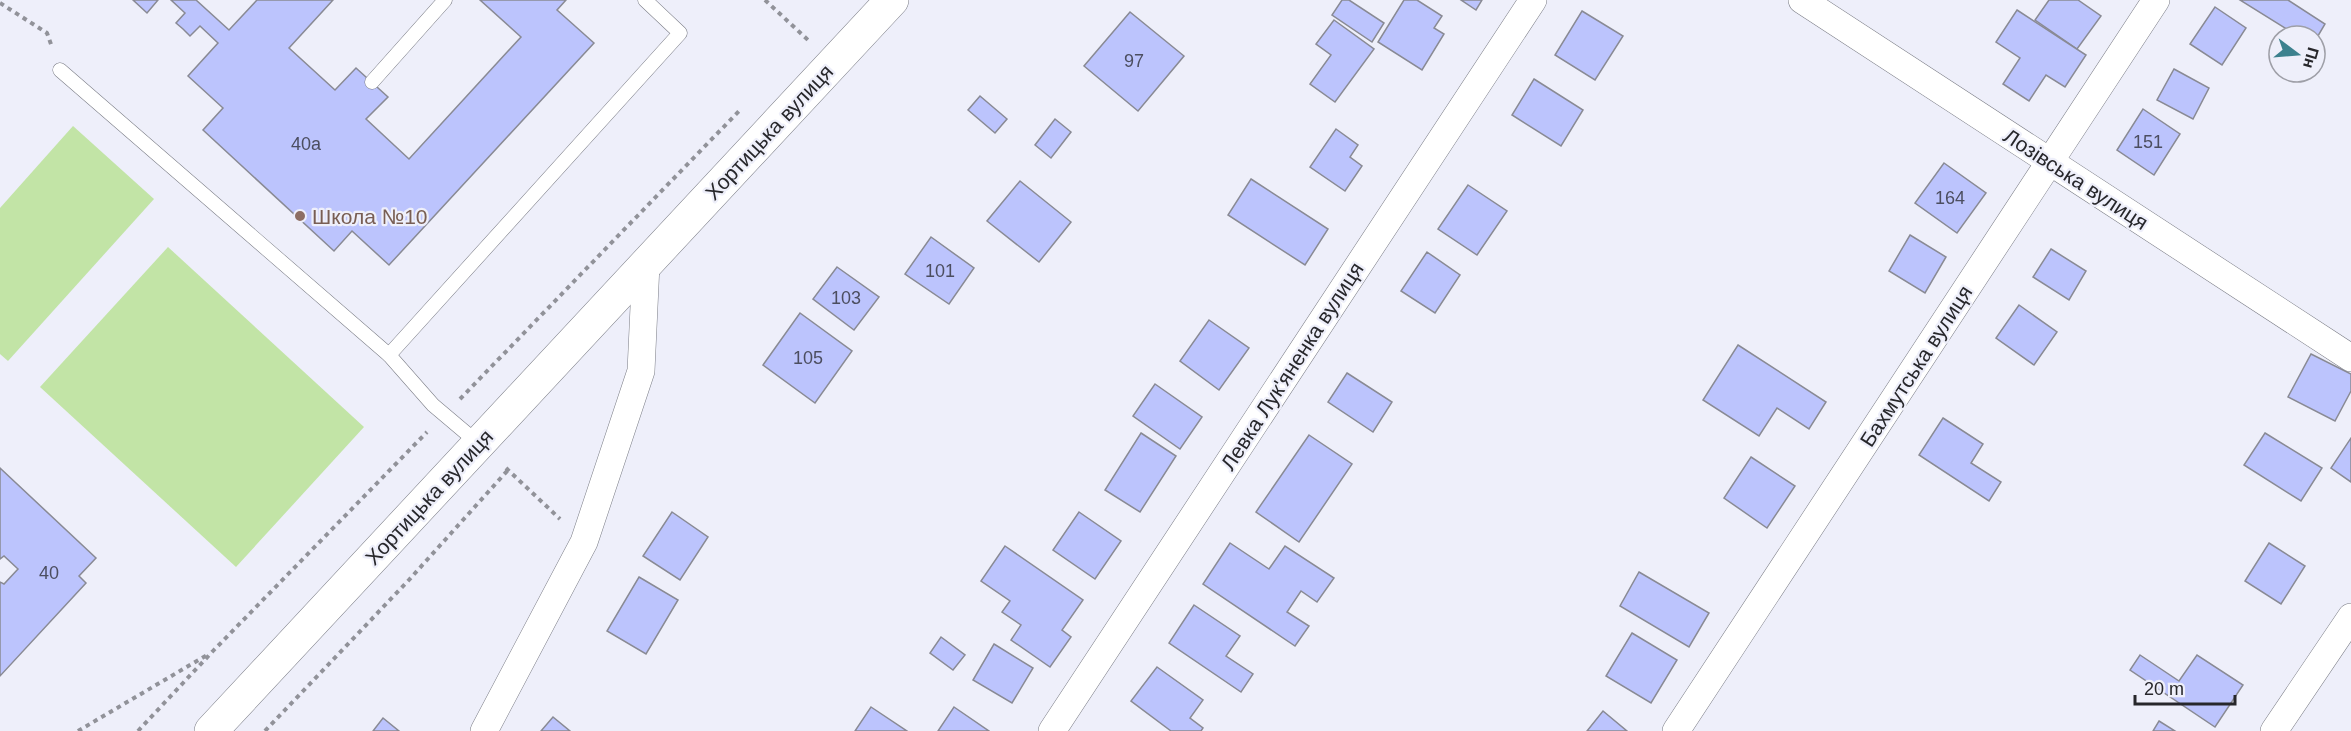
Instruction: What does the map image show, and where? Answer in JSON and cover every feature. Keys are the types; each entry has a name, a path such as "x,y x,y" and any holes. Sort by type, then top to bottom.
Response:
{"street":[{"name":"Хортицька вулиця","path":"211,731 892,0"},
{"name":"Левка Лук'яненка вулиця","path":"1052,731 1533,0"},
{"name":"Лозівська вулиця","path":"1802,0 2351,358"},
{"name":"Бахмутська вулиця","path":"1676,731 2156,0"},
{"path":"484,731 584,542 641,371 646,264"},
{"path":"2274,731 2351,616"}],"lane":[{"path":"372,82 444,0"},
{"path":"389,356 680,33 645,0"},
{"path":"60,70 389,356 433,405 478,443"}],"path":[{"path":"765,0 808,40"},
{"path":"0,3 47,33 60,70"},
{"path":"800,48 815,32"},
{"path":"138,731 213,651 742,108"},
{"path":"265,731 408,581 508,470 584,542"},
{"path":"78,731 213,651"}],"green space":[{"path":"73,126 154,199 8,361 0,354 0,208"},
{"path":"168,247 364,427 236,567 40,387"}],"building":[{"path":"133,0 158,0 147,13"},
{"path":"171,0 196,0 229,30 257,0 333,0 289,48 335,90 356,68 388,97 366,119 409,159 521,37 480,0 566,0 557,10 594,43 389,265 352,231 334,251 203,130 223,108 188,76 218,43 200,26 190,36 176,23 185,13"},
{"path":"1342,0 1349,0 1384,23 1372,42 1332,15"},
{"path":"1404,0 1417,0 1442,16 1434,28 1444,34 1422,70 1378,42"},
{"path":"1461,0 1482,0 1476,10"},
{"path":"2049,0 2078,0 2101,16 2077,49 2035,20"},
{"path":"2240,0 2288,0 2325,24 2279,24"},
{"path":"2215,7 2246,28 2222,65 2190,44"},
{"path":"2017,10 2086,55 2065,87 2046,75 2029,101 2003,84 2020,58 1996,42"},
{"path":"1582,11 1623,36 1595,80 1555,55"},
{"path":"1130,12 1184,56 1138,111 1084,66"},
{"path":"1334,20 1374,49 1335,102 1310,84 1331,55 1316,44"},
{"path":"2174,69 2209,88 2193,119 2157,100"},
{"path":"1534,79 1583,110 1561,146 1512,115"},
{"path":"980,96 1007,119 995,133 968,110"},
{"path":"2143,109 2180,134 2154,175 2117,150"},
{"path":"1055,119 1071,132 1051,158 1035,145"},
{"path":"1336,129 1358,145 1350,157 1362,166 1345,191 1310,167"},
{"path":"1944,163 1986,193 1957,233 1915,203"},
{"path":"1251,179 1328,229 1305,265 1228,215"},
{"path":"1020,181 1071,222 1039,262 987,221"},
{"path":"1468,185 1507,211 1477,255 1438,229"},
{"path":"1910,235 1946,257 1925,293 1889,271"},
{"path":"931,237 974,268 949,304 905,274"},
{"path":"2051,249 2086,271 2069,300 2033,277"},
{"path":"1427,252 1460,275 1435,313 1401,291"},
{"path":"837,267 879,297 854,330 813,299"},
{"path":"2019,305 2057,332 2034,365 1996,338"},
{"path":"800,313 852,351 815,403 763,365"},
{"path":"1209,320 1249,348 1219,390 1180,361"},
{"path":"1738,345 1826,402 1809,429 1777,408 1759,436 1703,400"},
{"path":"2311,354 2351,374 2351,391 2335,421 2288,397"},
{"path":"1347,373 1392,402 1373,432 1328,402"},
{"path":"1155,384 1202,417 1180,449 1133,416"},
{"path":"1943,418 1983,444 1971,463 2001,482 1989,501 1919,455"},
{"path":"1141,433 1176,456 1140,512 1105,490"},
{"path":"2265,433 2322,468 2301,501 2244,465"},
{"path":"1309,435 1352,464 1299,542 1256,512"},
{"path":"2351,438 2351,482 2331,468"},
{"path":"1751,457 1795,486 1767,528 1724,498"},
{"path":"0,468 96,558 79,576 86,583 0,676 0,582 4,584 18,569 4,556 0,559"},
{"path":"672,512 708,537 680,580 643,556"},
{"path":"1079,512 1121,541 1095,579 1053,550"},
{"path":"1230,543 1269,569 1285,546 1334,578 1317,602 1301,591 1287,612 1309,626 1295,646 1203,584"},
{"path":"2269,543 2305,566 2281,604 2245,581"},
{"path":"1005,546 1083,600 1062,630 1071,637 1050,667 1011,640 1021,625 1002,612 1010,601 981,581"},
{"path":"1639,572 1709,613 1689,647 1620,606"},
{"path":"639,577 678,600 646,654 607,631"},
{"path":"1194,605 1240,636 1226,656 1253,674 1241,692 1169,643"},
{"path":"1632,633 1677,660 1651,703 1606,676"},
{"path":"941,637 965,655 953,670 930,653"},
{"path":"994,644 1033,668 1012,703 973,680"},
{"path":"2140,655 2179,681 2197,655 2243,685 2215,727 2130,670"},
{"path":"1157,667 1203,700 1190,718 1203,728 1201,731 1171,731 1131,701"},
{"path":"871,707 907,731 855,731"},
{"path":"954,707 989,731 938,731"},
{"path":"1603,711 1627,731 1587,731"},
{"path":"553,717 570,731 541,731"},
{"path":"383,718 399,731 373,731"},
{"path":"2159,721 2175,731 2153,731"}],"place":[{"name":"Школа №10","path":"300,216"}]}
